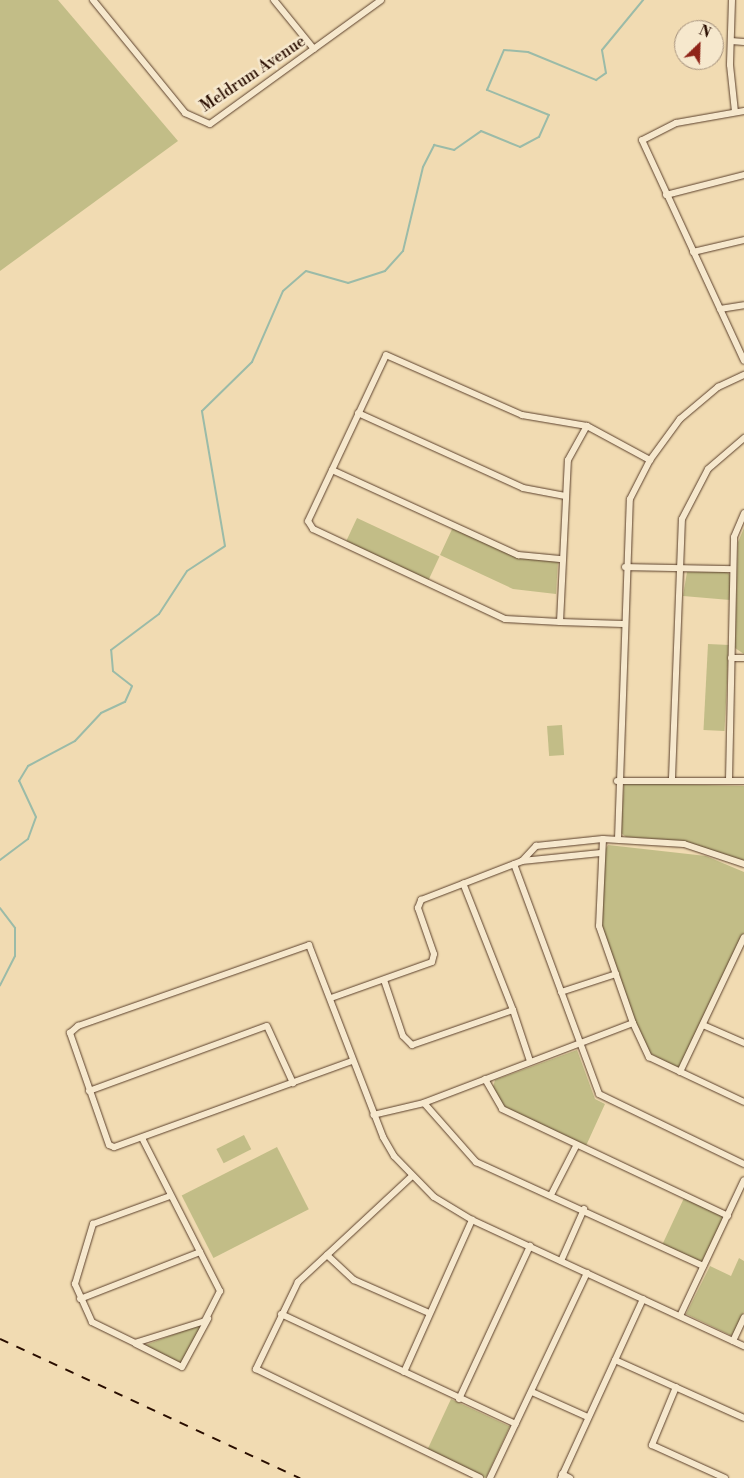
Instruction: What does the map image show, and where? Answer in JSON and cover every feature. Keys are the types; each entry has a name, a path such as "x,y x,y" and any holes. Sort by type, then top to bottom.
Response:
{"street":[{"name":"Meldrum Avenue","path":"93,0 185,113 203,124 210,124 381,0"},
{"path":"274,0 314,49"},
{"path":"732,0 731,41 735,112"},
{"path":"731,41 744,42"},
{"path":"744,111 689,120 643,138 666,195 744,361"},
{"path":"666,195 744,175"},
{"path":"693,252 744,240"},
{"path":"720,309 744,305"},
{"path":"623,624 505,619 313,530 308,518 388,354 522,415 587,426 650,460"},
{"path":"618,840 617,781 628,509 650,460 696,405 718,387 744,375"},
{"path":"358,413 529,491 565,496"},
{"path":"560,622 560,559 569,458 587,426"},
{"path":"672,778 681,525 691,496 708,468 744,438"},
{"path":"332,470 518,555 560,559"},
{"path":"728,780 734,537 744,513"},
{"path":"625,566 679,570 733,569"},
{"path":"731,658 744,658"},
{"path":"617,781 672,778 744,781"},
{"path":"603,840 598,926 645,1053 680,1072 744,1102"},
{"path":"522,861 536,846 618,840 684,844 744,864"},
{"path":"331,998 432,962 434,954 419,902 522,861 601,853"},
{"path":"514,864 599,1094 744,1164"},
{"path":"464,883 513,1010 530,1061"},
{"path":"680,1072 744,937"},
{"path":"352,1061 142,1138 110,1146 70,1037 78,1026 303,944 312,950 373,1115 394,1156 434,1197 472,1220 744,1346"},
{"path":"561,992 616,974"},
{"path":"384,980 403,1036 412,1045 513,1010"},
{"path":"373,1115 424,1103 530,1061 580,1045 633,1023"},
{"path":"703,1025 744,1043"},
{"path":"89,1091 266,1026 293,1083"},
{"path":"485,1079 499,1108 576,1146 728,1216"},
{"path":"424,1103 476,1162 552,1193 704,1266"},
{"path":"142,1138 170,1196 220,1288 209,1315 182,1367 92,1322 80,1299 75,1284 93,1224 170,1196"},
{"path":"552,1193 576,1146"},
{"path":"412,1176 298,1282 256,1366 258,1373 480,1478"},
{"path":"680,1316 744,1180"},
{"path":"561,1261 584,1209"},
{"path":"404,1372 472,1220"},
{"path":"458,1399 530,1246"},
{"path":"80,1299 200,1252"},
{"path":"327,1255 354,1280 429,1313"},
{"path":"490,1478 587,1273"},
{"path":"570,1478 561,1476 643,1299"},
{"path":"281,1314 458,1399 516,1424"},
{"path":"135,1343 202,1322 209,1315"},
{"path":"733,1341 744,1317"},
{"path":"615,1360 744,1418"},
{"path":"676,1387 652,1445 725,1478"},
{"path":"532,1392 588,1417"}],"shaded area":[{"path":"0,0 58,0 178,141 0,271"},
{"path":"357,518 439,556 428,581 346,542"},
{"path":"453,527 517,557 558,560 556,594 513,589 440,555"},
{"path":"744,528 744,654 735,648 738,542"},
{"path":"687,572 727,572 731,576 730,600 683,596"},
{"path":"708,644 729,645 724,731 703,730"},
{"path":"562,725 564,755 549,756 547,726"},
{"path":"624,783 744,786 744,862 684,841 626,837 621,833"},
{"path":"608,845 706,856 744,872 744,933 679,1070 643,1049 600,926 603,853"},
{"path":"577,1050 595,1099 605,1104 585,1148 504,1108 493,1087 495,1080"},
{"path":"244,1135 251,1149 224,1163 216,1149"},
{"path":"277,1147 309,1209 213,1258 182,1196"},
{"path":"684,1198 725,1217 703,1263 662,1244"},
{"path":"739,1258 744,1261 744,1312 732,1336 686,1314 710,1266 731,1276"},
{"path":"204,1323 184,1363 178,1365 143,1346"},
{"path":"451,1399 510,1426 486,1478 427,1451"}],"waterway":[{"path":"0,860 28,839 36,817 19,781 28,766 75,741 101,713 125,702 132,686 113,671 111,650 159,614 187,571 225,546 202,411 252,362 283,291 306,271 348,283 385,271 403,251 423,167 434,145 454,150 481,131 520,147 539,137 549,115 487,90 504,50 528,52 596,80 606,73 602,50 643,0"},
{"path":"0,908 15,928 15,956 0,985"}],"railway":[{"path":"0,1339 300,1478"}]}
